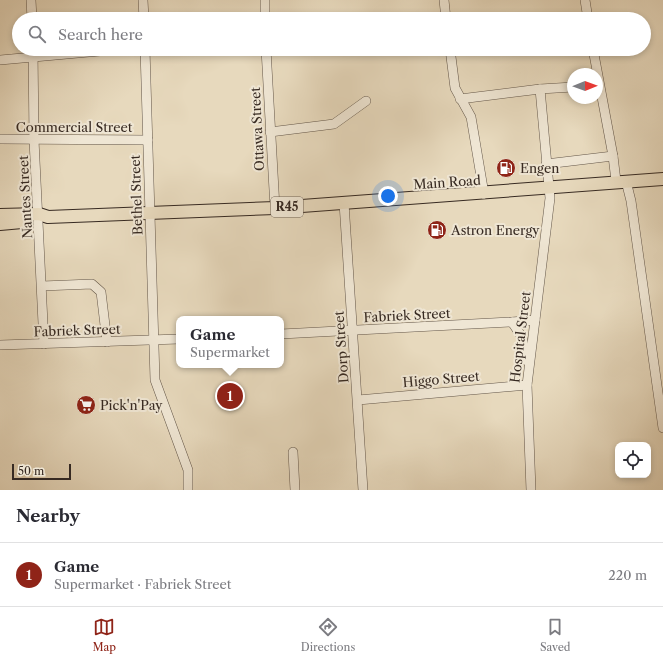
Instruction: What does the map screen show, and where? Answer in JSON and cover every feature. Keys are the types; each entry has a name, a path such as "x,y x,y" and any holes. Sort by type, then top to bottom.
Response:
{"main road":[{"name":"Main Road","path":"42,217 275,208 484,194 549,187 663,179"},
{"name":"R45","path":"0,215 42,217"},
{"name":"R45","path":"0,224 42,217"}],"street":[{"path":"31,0 32,12"},
{"path":"143,0 144,12"},
{"path":"265,0 265,12"},
{"path":"444,0 445,12"},
{"path":"585,0 587,12"},
{"path":"0,60 19,56"},
{"name":"Nantes Street","path":"34,56 34,140 42,217 44,344"},
{"name":"Bethel Street","path":"145,56 155,380 188,470 188,490"},
{"name":"Ottawa Street","path":"266,56 275,208"},
{"path":"451,56 455,88 471,117 484,194"},
{"path":"594,56 596,68"},
{"path":"460,99 540,89 567,87"},
{"name":"Hospital Street","path":"531,490 527,384 546,237 549,187 540,89"},
{"path":"270,132 334,124 366,101"},
{"path":"602,104 613,156 621,181 631,201 663,428"},
{"name":"Commercial Street","path":"0,139 148,140"},
{"path":"546,164 613,156"},
{"name":"Dorp Street","path":"344,203 363,490"},
{"path":"42,286 92,284 97,287 101,292 107,342"},
{"name":"Fabriek Street","path":"284,334 535,320"},
{"path":"512,322 522,337 529,370"},
{"name":"Fabriek Street","path":"0,345 176,339"},
{"name":"Higgo Street","path":"358,400 527,384"},
{"path":"293,452 295,490"}],"place":[{"name":"Engen","path":"506,168"},
{"name":"Astron Energy","path":"437,230"},
{"name":"Game","path":"230,396"},
{"name":"Pick'n'Pay","path":"86,405"}]}
